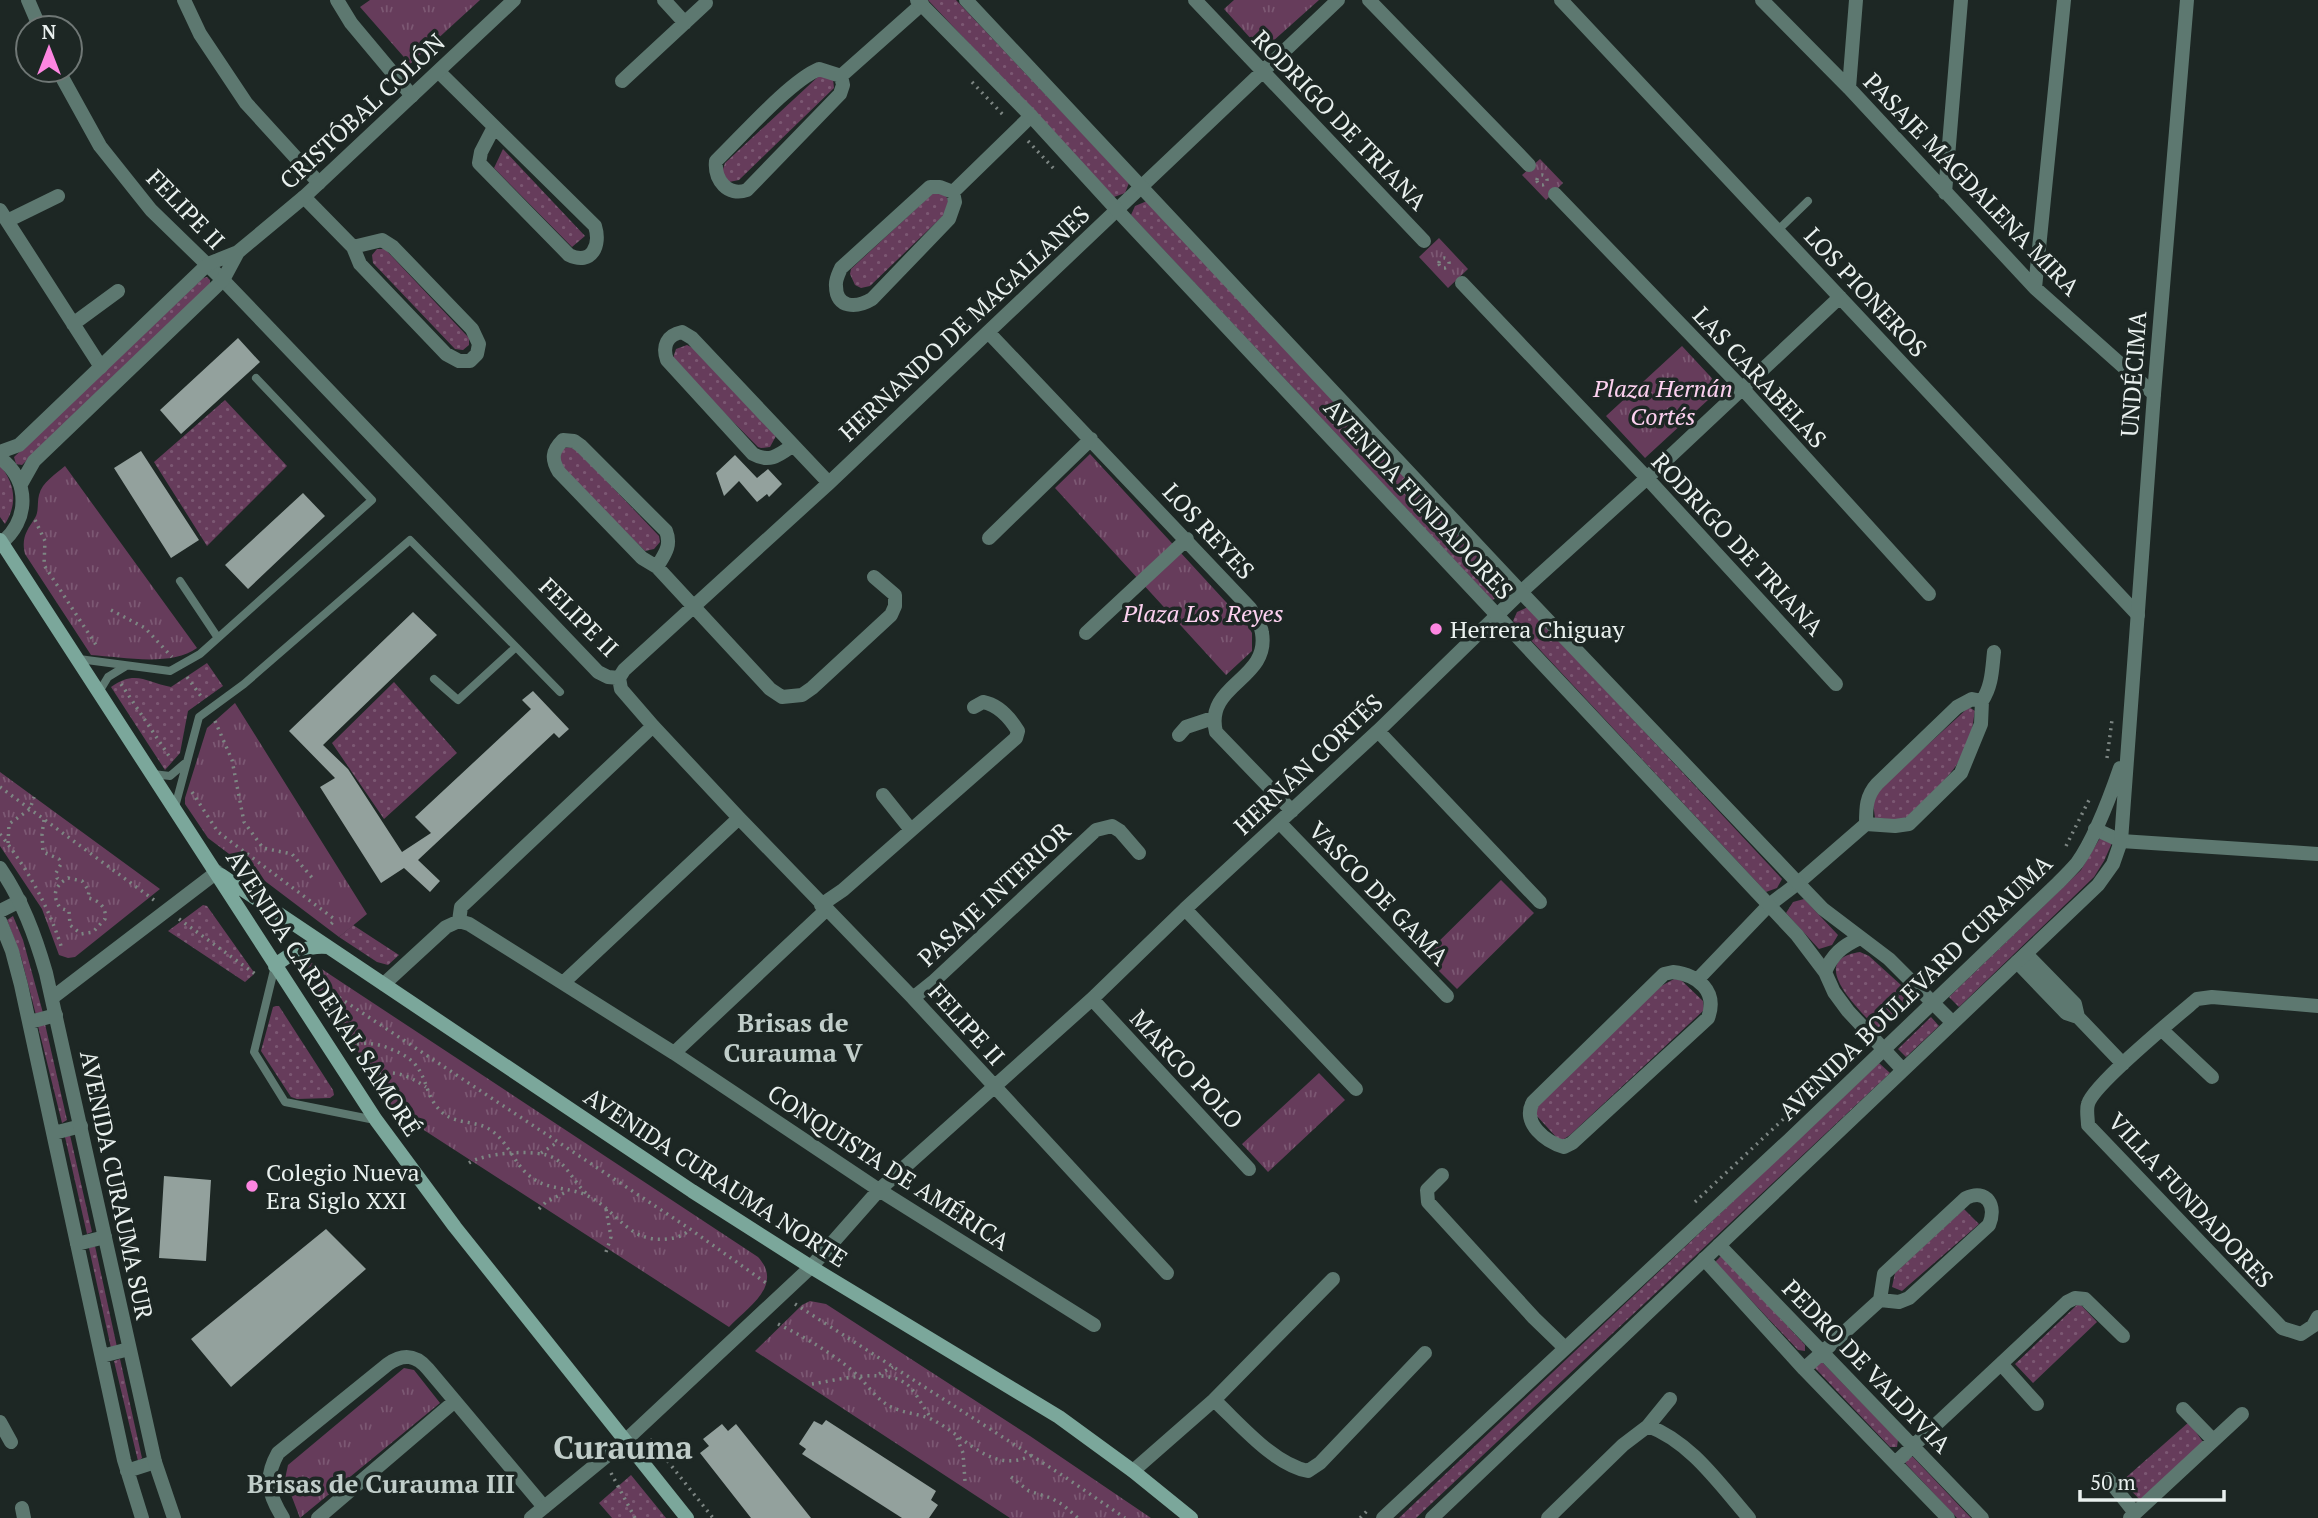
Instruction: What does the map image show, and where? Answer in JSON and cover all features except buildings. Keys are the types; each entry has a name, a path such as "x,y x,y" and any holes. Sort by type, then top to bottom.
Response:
{"main road":[{"name":"AVENIDA CARDENAL SAMORÉ","path":"1,542 376,1120 455,1227 687,1518"},
{"name":"AVENIDA CURAUMA NORTE","path":"217,872 681,1183 811,1267 1059,1417 1191,1518"},
{"path":"275,966 296,952 328,947"}],"street":[{"path":"184,0 200,34 246,103 319,183"},
{"path":"337,0 351,23 412,96"},
{"path":"664,0 685,23"},
{"name":"AVENIDA FUNDADORES","path":"966,0 1798,883 1824,909 1889,959 1952,1022"},
{"name":"RODRIGO DE TRIANA","path":"1195,0 1424,241"},
{"name":"HERNANDO DE MAGALLANES","path":"619,678 624,670 828,483 1338,0"},
{"path":"1369,0 1529,165"},
{"name":"LOS PIONEROS","path":"1561,0 2138,615"},
{"name":"PASAJE MAGDALENA MIRA","path":"1762,0 1849,88 2035,288 2154,394"},
{"path":"1849,88 1856,0"},
{"path":"1945,193 1961,0"},
{"path":"2035,288 2064,0"},
{"name":"UNDÉCIMA","path":"2126,752 2187,0"},
{"name":"CRISTÓBAL COLÓN","path":"0,452 19,445 208,264 238,252 304,197 439,72 508,2"},
{"path":"841,76 920,2"},
{"name":"AVENIDA FUNDADORES","path":"920,2 1031,116 1797,935 1825,972 1834,992 1848,1011 1903,1069"},
{"path":"622,81 706,4"},
{"path":"819,69 841,76 843,85 832,103 747,190 738,193 730,191 720,182 715,169 716,161 795,85 819,69"},
{"path":"439,72 595,226 599,237 594,250 586,258 569,255 479,163 481,152 494,127"},
{"name":"FELIPE II","path":"66,84 100,146 150,210 208,264 598,671 608,677 619,678 621,689 653,726 738,818 913,998 1167,1273"},
{"path":"953,192 1031,116"},
{"path":"930,187 940,187 953,192 955,202 949,219 881,290 861,305 853,307 838,295 835,284 841,268 930,187"},
{"name":"LAS CARABELAS","path":"1551,188 1743,389 1929,594"},
{"path":"58,196 3,216 101,367"},
{"path":"304,197 353,247 360,264 446,355 459,362 470,362 477,354 480,344 472,329 393,247 382,240 353,247"},
{"name":"CRISTÓBAL COLÓN","path":"21,484 34,461 223,280 238,252"},
{"name":"RODRIGO DE TRIANA","path":"1462,283 1647,478 1836,684"},
{"path":"73,324 118,291"},
{"name":"HERNÁN CORTÉS","path":"531,1518 640,1427 811,1267 879,1190 1092,999 1378,731 1521,592 1840,297"},
{"path":"792,446 768,460 753,454 667,360 664,350 666,342 676,333 682,332 692,338 828,483"},
{"name":"LOS REYES","path":"988,332 1250,608 1262,630 1263,651 1250,671 1218,702 1213,718"},
{"path":"989,538 1091,439"},
{"path":"657,568 668,550 670,540 666,531 581,446 574,441 563,440 555,448 553,455 559,472 642,558 657,568 770,689 782,697 802,695 812,688 891,615 895,607 895,595 874,577"},
{"path":"0,458 10,466 21,484 23,506 16,527 1,542"},
{"path":"1086,634 1187,539"},
{"path":"1698,979 1769,905 1867,824 1909,824 1961,773 1981,724 1982,701 1991,680 1994,652"},
{"path":"1867,824 1867,802 1870,792 1877,784 1965,701 1982,701"},
{"path":"674,1053 824,907 1016,738 1018,731 991,703 983,702 974,707"},
{"path":"1179,735 1186,727 1213,718 1216,732 1292,811"},
{"path":"384,984 446,927 460,921 461,907 653,726"},
{"path":"1378,731 1540,902"},
{"name":"AVENIDA BOULEVARD CURAUMA","path":"1383,1518 1788,1140 2058,883 2077,862 2095,829 2126,752"},
{"name":"AVENIDA BOULEVARD CURAUMA","path":"1432,1518 2098,886 2113,864 2121,841 2126,752"},
{"path":"883,795 911,830"},
{"path":"564,982 738,818"},
{"name":"VASCO DE GAMA","path":"1279,822 1447,996"},
{"name":"PASAJE INTERIOR","path":"913,998 1096,830 1112,826 1120,831 1139,853"},
{"path":"2095,829 2121,841 2318,854"},
{"name":"AVENIDA CURAUMA SUR","path":"0,868 20,901 39,948 155,1462 174,1518"},
{"path":"52,998 217,872"},
{"path":"0,911 20,901"},
{"path":"1185,909 1356,1089"},
{"path":"0,921 12,951 30,1022 127,1471 142,1518"},
{"name":"CONQUISTA DE AMÉRICA","path":"460,921 564,982 879,1190 1094,1325"},
{"path":"1825,972 1829,962 1841,948 1860,938"},
{"path":"2021,958 2066,1013 2078,1017 2123,1064"},
{"path":"1684,973 1698,979 1710,998 1712,1008 1700,1027 1572,1143 1564,1147 1544,1138 1530,1120 1528,1110 1533,1102 1664,974 1684,973"},
{"name":"VILLA FUNDADORES","path":"2318,1006 2212,997 2197,999 2123,1064 2092,1095 2087,1105 2088,1125 2282,1328 2301,1335 2314,1326 2318,1317"},
{"name":"MARCO POLO","path":"1092,999 1249,1169"},
{"path":"30,1022 56,1015"},
{"path":"2162,1030 2212,1077"},
{"path":"54,1133 80,1126"},
{"path":"1442,1175 1427,1190 1428,1202 1564,1347"},
{"path":"1804,1369 1880,1300 1884,1274 1966,1198 1974,1194 1982,1195 1992,1204 1994,1214 1989,1225 1909,1298 1899,1302 1880,1300"},
{"path":"77,1244 105,1237"},
{"name":"PEDRO DE VALDIVIA","path":"1719,1245 1982,1518"},
{"name":"PEDRO DE VALDIVIA","path":"1704,1259 1804,1369 1948,1518"},
{"path":"1133,1471 1214,1400 1333,1279"},
{"path":"1896,1462 2075,1298 2085,1299 2123,1336"},
{"path":"102,1356 129,1349"},
{"path":"1214,1400 1278,1459 1308,1471 1320,1463 1425,1353"},
{"path":"283,1518 270,1486 269,1469 278,1452 388,1364 395,1359 407,1357 419,1359 544,1507"},
{"path":"2002,1365 2037,1404"},
{"path":"1548,1518 1623,1445 1648,1426 1670,1399"},
{"path":"318,1518 456,1401"},
{"path":"2183,1409 2213,1440"},
{"path":"2108,1479 2132,1516 2242,1414"},
{"path":"0,1422 11,1442"},
{"path":"1648,1426 1664,1432 1695,1457 1749,1518"},
{"path":"127,1471 155,1462"}],"lane":[{"path":"1777,230 1808,201"},
{"path":"79,659 170,671 200,654 372,499 256,378"},
{"path":"175,807 180,774 190,756 199,717 244,684 410,540 560,692"},
{"path":"180,581 218,638"},
{"path":"434,680 458,700 516,647"},
{"path":"99,692 103,683 114,672 129,665"},
{"path":"153,774 180,774"},
{"path":"275,966 254,1052 285,1102 376,1120"}],"path":[{"path":"35,510 33,518 45,541 44,565 108,663"},
{"path":"111,610 145,628 178,665 209,708 232,760 244,822 263,848 292,854 314,880"},
{"path":"114,672 218,832 333,918"},
{"path":"2107,760 2113,711"},
{"path":"0,787 271,985"},
{"path":"7,843 9,824 30,809 34,797"},
{"path":"2063,852 2090,798"},
{"path":"44,820 41,834 43,852 60,859 61,864 56,873 62,882"},
{"path":"0,834 32,880 48,909 62,949"},
{"path":"68,878 82,881 89,891 88,898 95,899 102,905 105,919 88,935 80,934 70,925 69,911 60,908 55,896 62,882 68,878"},
{"path":"299,964 320,985 690,1228 782,1294 1125,1518"},
{"path":"357,1044 387,1047 414,1062 440,1111 458,1121 491,1130 533,1179 591,1197"},
{"path":"414,1062 422,1052"},
{"path":"1692,1205 1842,1064"},
{"path":"372,1074 402,1074 429,1089"},
{"path":"540,1154 558,1142"},
{"path":"468,1163 488,1155 540,1154 556,1159 591,1197 606,1207 634,1234 647,1239 662,1239 682,1236 690,1228"},
{"path":"538,1209 554,1197 570,1191"},
{"path":"606,1207 611,1237 606,1252"},
{"path":"778,1324 819,1344 887,1405 932,1420 979,1452 996,1459 1012,1461 1032,1455"},
{"path":"877,1376 893,1367"},
{"path":"812,1384 890,1376 908,1384 932,1420"},
{"path":"640,1427 713,1518"},
{"path":"956,1436 963,1452 965,1481"},
{"path":"603,1459 635,1518"},
{"path":"1012,1477 1029,1491 1063,1505 1078,1518"},
{"path":"1360,1518 1370,1508"}],"green space":[{"path":"370,0 480,0 410,64 360,7"},
{"path":"928,0 956,0 1129,183 1125,193 1114,197"},
{"path":"1234,0 1319,0 1262,51 1224,9"},
{"path":"821,74 833,79 834,88 739,180 729,182 722,172 725,163"},
{"path":"503,149 585,236 572,247 494,168"},
{"path":"1540,159 1563,183 1546,200 1522,175"},
{"path":"940,192 948,200 948,211 870,286 861,288 855,285 850,274 851,269 932,194"},
{"path":"1147,201 1509,585 1503,596 1492,600 1131,215 1135,206"},
{"path":"1439,238 1468,269 1448,288 1419,257"},
{"path":"377,249 385,249 469,338 469,345 463,350 455,349 373,263 372,255"},
{"path":"207,277 210,285 22,465 16,464 14,457"},
{"path":"687,345 693,348 776,436 770,447 758,447 675,363 673,358 676,349"},
{"name":"Plaza Hernán Cortés","path":"1682,346 1721,388 1645,458 1606,416"},
{"path":"225,400 287,466 207,546 154,462"},
{"path":"564,448 577,450 659,536 660,542 654,549 645,551 559,466 557,456"},
{"name":"Plaza Los Reyes","path":"1090,454 1248,626 1252,633 1252,651 1226,675 1055,488"},
{"path":"0,465 9,479 13,494 12,509 5,524 0,517"},
{"path":"65,466 197,648 186,654 160,659 91,655 25,554 24,548 26,534 37,513 38,498 43,486"},
{"path":"1528,607 1782,879 1777,888 1766,892 1513,621 1517,612"},
{"path":"207,663 223,686 188,711 180,753 165,770 111,687 135,678 171,687"},
{"path":"394,682 457,753 384,819 332,743"},
{"path":"235,703 367,914 339,937 208,838 185,804 207,728"},
{"path":"1969,707 1975,711 1971,736 1952,771 1907,817 1900,820 1875,818 1873,803 1877,791"},
{"path":"0,772 160,889 75,957 59,955 42,909 0,846"},
{"path":"2100,838 2112,843 2094,877 1959,1007 1949,997 2081,870"},
{"path":"1501,880 1534,913 1457,989 1424,956"},
{"path":"1804,899 1838,935 1832,945 1819,949 1786,913 1793,902"},
{"path":"203,905 207,906 253,971 253,975 245,982 168,931"},
{"path":"13,916 23,940 43,1013 36,1015 21,957 7,920"},
{"path":"353,925 399,955 388,965 377,962 339,937"},
{"path":"1860,952 1869,956 1912,995 1877,1029 1850,999 1837,975 1837,965 1844,957"},
{"path":"311,962 758,1257 765,1267 767,1277 760,1295 729,1327 382,1103 382,1095 356,1048 328,1019 298,973"},
{"path":"1674,979 1681,980 1703,1001 1704,1010 1570,1135 1558,1139 1535,1114 1534,1106 1661,986"},
{"path":"279,1006 333,1090 334,1095 330,1098 291,1097 261,1051 273,1007"},
{"path":"1931,1017 1939,1026 1906,1057 1898,1049"},
{"path":"45,1024 67,1120 62,1123 38,1026"},
{"path":"1879,1063 1890,1073 1416,1518 1399,1518"},
{"path":"1319,1073 1345,1100 1268,1172 1242,1144"},
{"path":"70,1135 92,1232 87,1234 65,1137"},
{"path":"1964,1209 1979,1224 1902,1291 1892,1287 1895,1273"},
{"path":"95,1246 117,1347 111,1348 89,1248"},
{"path":"1722,1255 1805,1345 1805,1351 1798,1350 1715,1262"},
{"path":"810,1301 826,1304 1151,1518 1010,1518 755,1351 802,1305"},
{"path":"2079,1303 2097,1322 2033,1383 2015,1364"},
{"path":"120,1359 142,1458 138,1461 114,1361"},
{"path":"1821,1361 1898,1440 1897,1447 1890,1447 1815,1368"},
{"path":"404,1368 414,1370 440,1403 300,1518 285,1479 288,1465"},
{"path":"2189,1422 2203,1442 2140,1500 2122,1481"},
{"path":"1910,1456 1971,1518 1957,1518 1906,1464"},
{"path":"631,1475 666,1518 612,1518 599,1503"}],"place":[{"name":"Herrera Chiguay","path":"1436,629"},
{"name":"Colegio Nueva Era Siglo XXI","path":"252,1186"}],"district":[{"name":"Brisas de Curauma V","path":"793,1037"},
{"name":"Curauma","path":"623,1447"},
{"name":"Brisas de Curauma III","path":"381,1483"}]}
